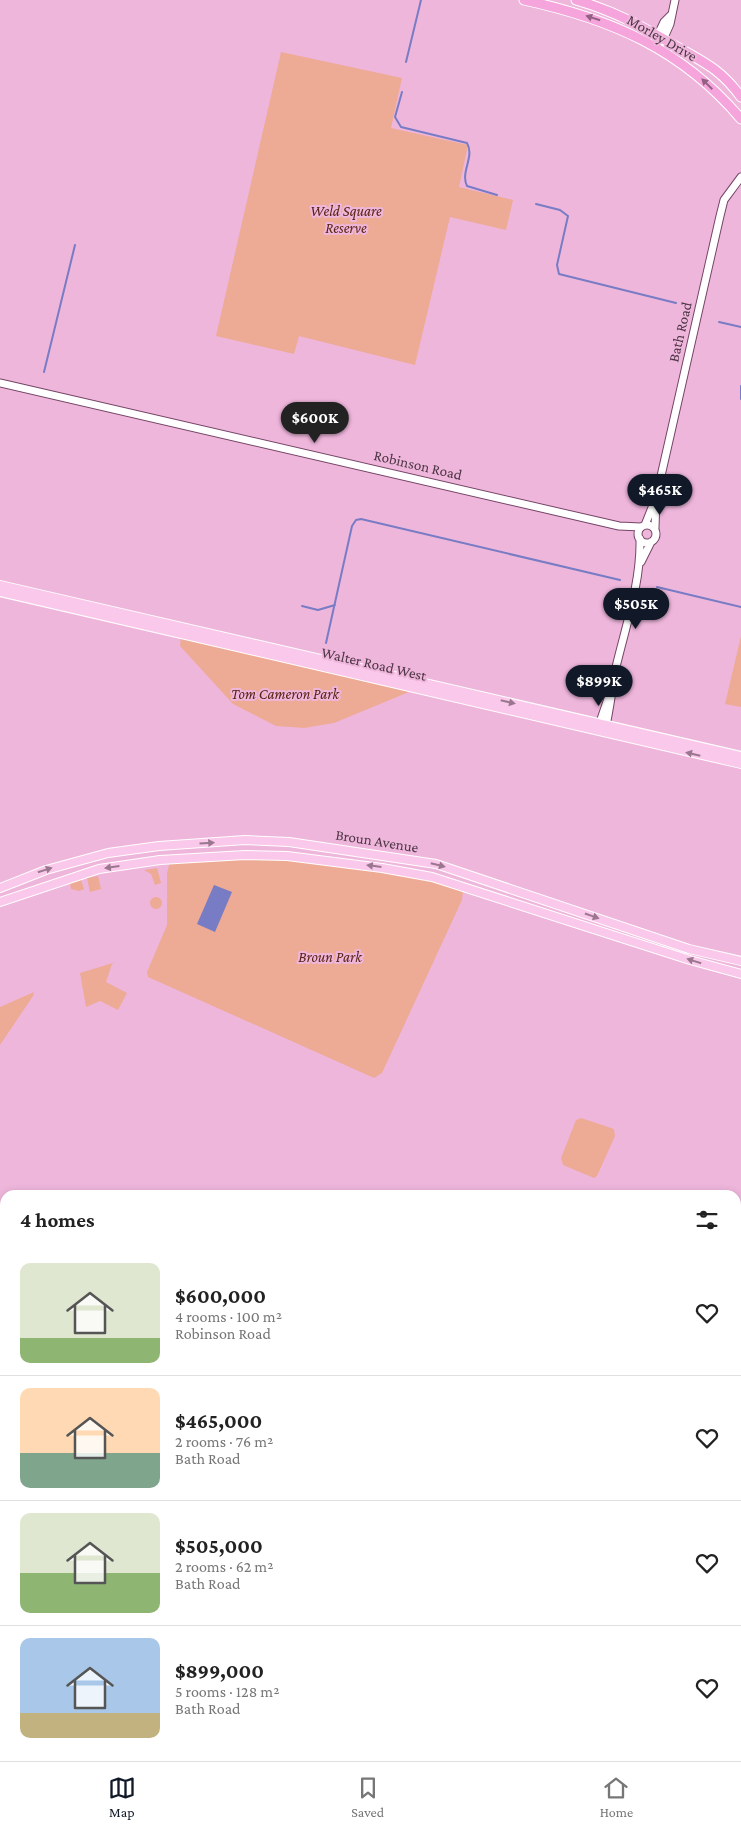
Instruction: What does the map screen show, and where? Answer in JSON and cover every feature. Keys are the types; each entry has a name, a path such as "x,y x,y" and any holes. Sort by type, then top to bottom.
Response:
{"highway":[{"name":"Morley Drive","path":"524,0 571,11 604,22 656,47 702,78 741,119"},
{"name":"Morley Drive","path":"576,0 624,16 662,36 719,71 741,97"}],"main road":[{"name":"Walter Road West","path":"0,585 741,756"},
{"name":"Walter Road West","path":"0,592 741,764"},
{"name":"Broun Avenue","path":"0,888 46,870 108,854 158,846 245,840 289,842 436,864 688,949 740,961"},
{"name":"Broun Avenue","path":"0,902 47,884 99,869 169,859 245,855 287,856 432,876 690,960 741,974"}],"street":[{"path":"656,47 662,36 664,22 672,13 675,0"},
{"name":"Bath Road","path":"655,528 656,498 720,216 724,200 741,177"},
{"name":"Robinson Road","path":"0,382 625,527 643,526 655,528"},
{"name":"Bath Road","path":"643,526 656,498"},
{"path":"601,732 640,562 639,538 643,526"},
{"name":"Robinson Road","path":"625,527 644,542 651,542"},
{"path":"640,562 656,536 655,528"}],"green space":[{"name":"Weld Square Reserve","path":"281,52 402,78 391,128 468,145 459,187 513,200 506,230 450,217 415,365 299,336 294,354 216,336"},
{"name":"Tom Cameron Park","path":"181,636 409,692 334,723 304,728 276,726 233,704 180,646"},
{"path":"741,636 741,707 725,704"},
{"name":"Broun Park","path":"252,858 332,864 386,871 412,876 463,891 462,900 382,1073 374,1078 148,977 147,972 167,925 167,873 169,865 175,861"},
{"path":"157,868 161,883 155,885 151,874 144,870"},
{"path":"98,876 101,889 90,892 87,878"},
{"path":"81,880 84,889 79,891 71,889 70,883"},
{"path":"154,897 158,897 162,903 158,909 154,909 150,905 150,901"},
{"path":"116,962 112,964 106,982 127,993 118,1010 100,1001 86,1007 80,973"},
{"path":"34,992 33,996 0,1045 0,1007"},
{"path":"581,1118 614,1129 615,1136 597,1176 594,1178 563,1165 561,1158 576,1120"}],"water":[{"path":"214,885 232,892 215,932 197,924"}],"waterway":[{"path":"406,62 421,0"},
{"path":"402,92 395,117 401,127 467,143 469,148 465,175 467,186 497,195"},
{"path":"536,204 560,210 568,216 557,265 559,274 676,303"},
{"path":"44,372 75,245"},
{"path":"719,322 741,327"},
{"path":"741,386 741,399"},
{"path":"326,643 352,526 356,520 361,519 620,580"},
{"path":"657,587 741,607"},
{"path":"302,606 318,610 335,605"}]}
